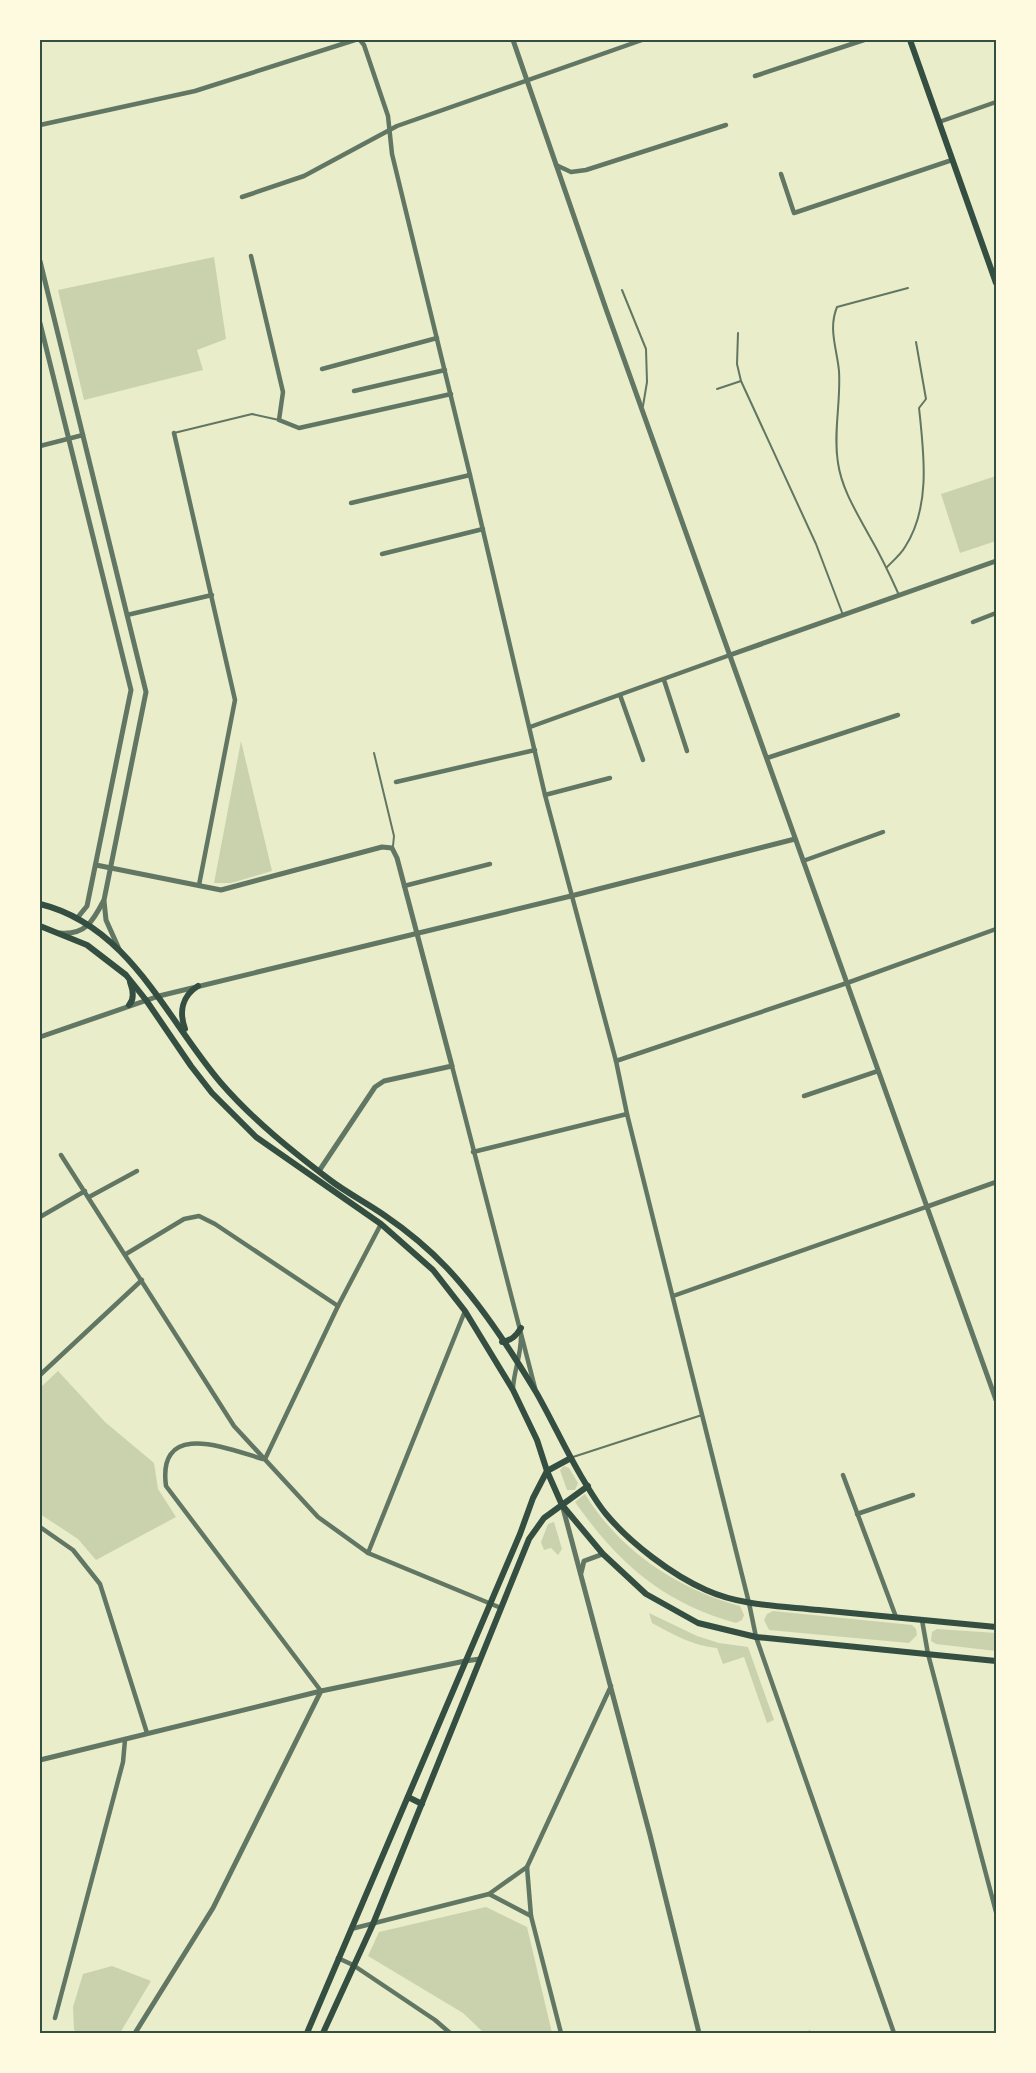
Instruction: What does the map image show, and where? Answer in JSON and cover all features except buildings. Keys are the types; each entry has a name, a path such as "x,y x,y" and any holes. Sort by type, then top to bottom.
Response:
{"main road":[{"path":"910,40 996,283"},
{"path":"40,904 78,917 119,949 159,996 222,1084 248,1111 332,1182 385,1216 446,1267 469,1294 537,1394 571,1458 606,1514 655,1561 707,1590 750,1603 996,1627"},
{"path":"40,926 87,945 126,975 212,1093 256,1137 381,1224 433,1270 465,1311 512,1390 537,1440 547,1471 562,1505 603,1554 646,1594 698,1623 756,1636 996,1661"},
{"path":"126,975 133,992 132,1002 129,1006"},
{"path":"188,1038 182,1022 183,1006 190,991 198,986"},
{"path":"297,1167 319,1171"},
{"path":"502,1342 516,1336 521,1328"},
{"path":"307,2033 520,1534 533,1498 547,1471 571,1458"},
{"path":"323,2033 372,1924 530,1539 544,1518 588,1486"},
{"path":"520,1534 530,1539"},
{"path":"408,1797 422,1804"}],"street":[{"path":"40,125 195,91 355,40"},
{"path":"360,40 364,45 388,116 396,172 451,394 534,750 616,1061 627,1114 750,1603 756,1636 894,2033"},
{"path":"513,40 528,80 554,164 996,1400"},
{"path":"242,197 304,176 389,131 642,40"},
{"path":"755,76 864,40"},
{"path":"938,122 996,102"},
{"path":"554,164 571,172 586,170 726,125"},
{"path":"781,174 794,213 952,160"},
{"path":"251,256 283,392 279,420 299,428 451,394"},
{"path":"40,261 146,692 104,900 106,920 119,949"},
{"path":"40,323 131,690 87,906 78,917"},
{"path":"322,369 437,338"},
{"path":"354,391 445,370"},
{"path":"174,433 212,595 234,700 200,885"},
{"path":"40,446 83,435"},
{"path":"351,503 470,475"},
{"path":"382,554 483,529"},
{"path":"530,727 996,561"},
{"path":"127,615 212,595"},
{"path":"973,622 996,613"},
{"path":"664,680 687,750"},
{"path":"620,695 643,760"},
{"path":"767,758 898,715"},
{"path":"396,782 534,750"},
{"path":"545,795 610,778"},
{"path":"803,861 882,832"},
{"path":"40,1037 159,996 571,896 795,839"},
{"path":"96,866 221,890 382,847 392,848 417,933 537,1394"},
{"path":"404,886 490,864"},
{"path":"60,933 77,932 89,924 104,900"},
{"path":"616,1061 846,983 996,929"},
{"path":"319,1171 375,1088 384,1081 452,1066"},
{"path":"804,1096 878,1071"},
{"path":"474,1152 627,1114"},
{"path":"61,1155 126,1254 234,1426 318,1517 368,1553 501,1608"},
{"path":"89,1197 137,1171"},
{"path":"673,1296 996,1182"},
{"path":"40,1217 85,1191"},
{"path":"126,1254 184,1219 199,1216 338,1306"},
{"path":"265,1459 338,1306 381,1224"},
{"path":"40,1375 142,1280"},
{"path":"368,1553 465,1311"},
{"path":"512,1390 514,1373 521,1350 521,1328"},
{"path":"265,1459 209,1443 193,1442 177,1449 168,1459 164,1472 166,1486 321,1691"},
{"path":"843,1476 896,1618"},
{"path":"857,1514 913,1495"},
{"path":"562,1505 611,1686 700,2033"},
{"path":"40,1527 73,1550 100,1584 147,1733"},
{"path":"581,1574 584,1561 603,1554"},
{"path":"922,1620 928,1654 996,1912"},
{"path":"40,1760 321,1691 480,1659"},
{"path":"561,2033 531,1916 527,1867 611,1686"},
{"path":"135,2033 213,1908 321,1691"},
{"path":"54,2018 123,1762 125,1740"},
{"path":"351,1929 489,1894 527,1867"},
{"path":"489,1894 531,1916"},
{"path":"338,1958 353,1965 435,2020 450,2033"}],"lane":[{"path":"899,595 887,566 846,493 838,463 839,370 833,318 837,307 908,288"},
{"path":"622,290 646,349 647,382 643,409"},
{"path":"738,333 737,364 741,381 816,544 843,615"},
{"path":"887,566 905,549 920,515 924,444 920,408 926,399 916,342"},
{"path":"717,388 741,381"},
{"path":"174,433 252,414 279,420"},
{"path":"374,753 394,836 392,848"},
{"path":"571,1458 702,1415"}],"green space":[{"path":"214,257 226,339 197,350 203,370 84,400 58,290"},
{"path":"996,476 996,541 960,553 941,494"},
{"path":"241,741 272,871 231,883 214,883"},
{"path":"58,1371 105,1422 154,1463 158,1489 176,1517 96,1560 78,1539 40,1514 40,1388"},
{"path":"564,1466 569,1468 578,1483 575,1490 567,1490 560,1470"},
{"path":"585,1494 599,1514 632,1550 672,1578 717,1599 740,1606 744,1615 742,1620 736,1623 710,1615 664,1592 644,1578 608,1544 575,1502"},
{"path":"554,1522 562,1549 558,1555 551,1548 544,1550 541,1542 548,1524"},
{"path":"773,1611 912,1625 916,1629 917,1635 909,1643 769,1630 764,1620 767,1614"},
{"path":"649,1613 697,1636 719,1643 748,1647 774,1720 767,1723 744,1657 723,1664 717,1648 699,1645 683,1639 652,1623"},
{"path":"937,1629 996,1633 996,1651 936,1644 931,1641 932,1632"},
{"path":"486,1907 527,1927 552,2033 484,2033 463,2013 368,1956 379,1932"},
{"path":"112,1966 151,1981 120,2033 79,2033 74,2030 73,2007 83,1974"}]}
